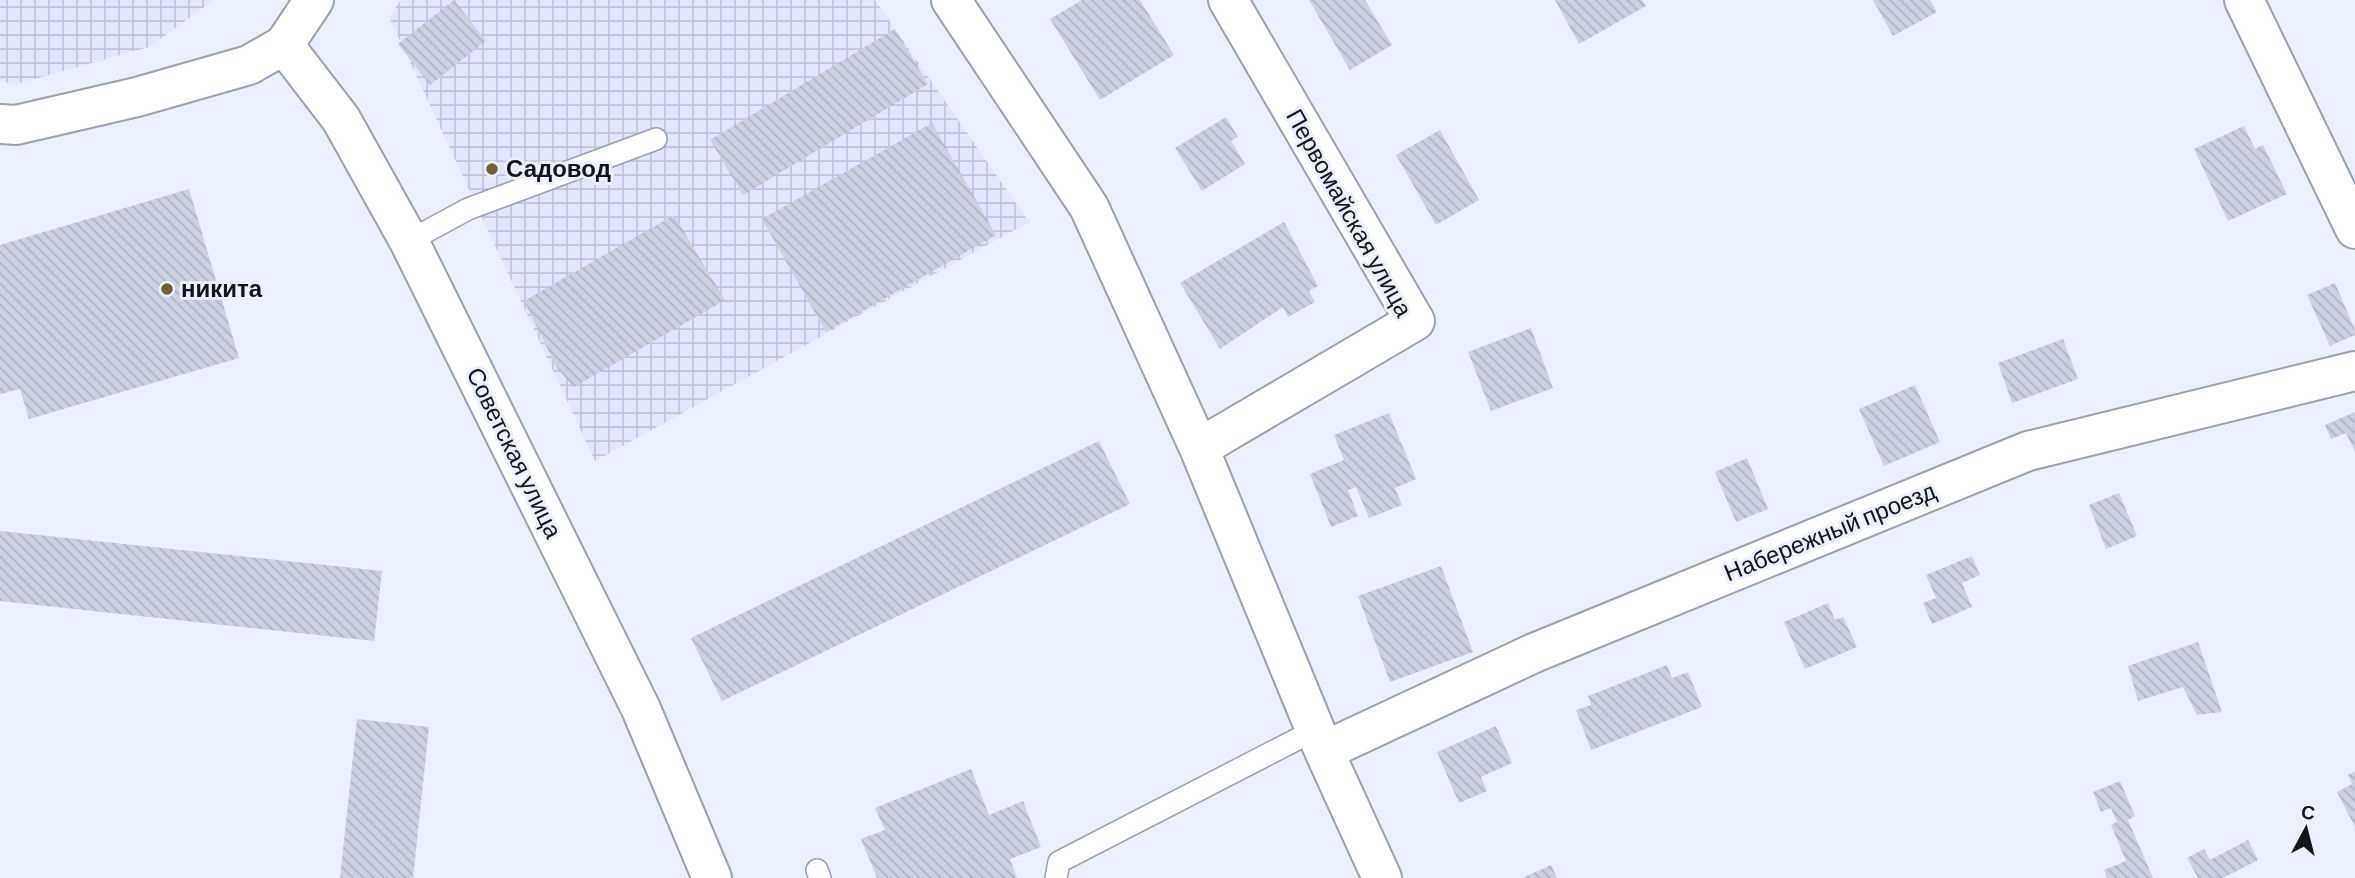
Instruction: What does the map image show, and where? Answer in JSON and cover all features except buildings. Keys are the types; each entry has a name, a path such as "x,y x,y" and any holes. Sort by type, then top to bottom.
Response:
{"street":[{"path":"951,0 1089,207 1199,448 1320,740 1382,878"},
{"name":"Первомайская улица","path":"1199,448 1415,321 1228,0"},
{"path":"2244,0 2355,229"},
{"path":"0,124 16,125 137,97 249,65 284,45 308,3"},
{"name":"Советская улица","path":"284,45 341,119 409,241 641,709 712,878"},
{"name":"Набережный проезд","path":"1320,740 2028,451 2355,370"}],"lane":[{"path":"409,241 468,209 656,139"},
{"path":"1056,878 1059,862 1320,740"}],"shaded area":[{"path":"0,0 214,0 149,47 13,85 0,80"},
{"path":"401,0 875,0 1029,222 595,461 389,17"}],"place":[{"name":"Садовод","path":"492,169"},
{"name":"никита","path":"167,289"}]}
